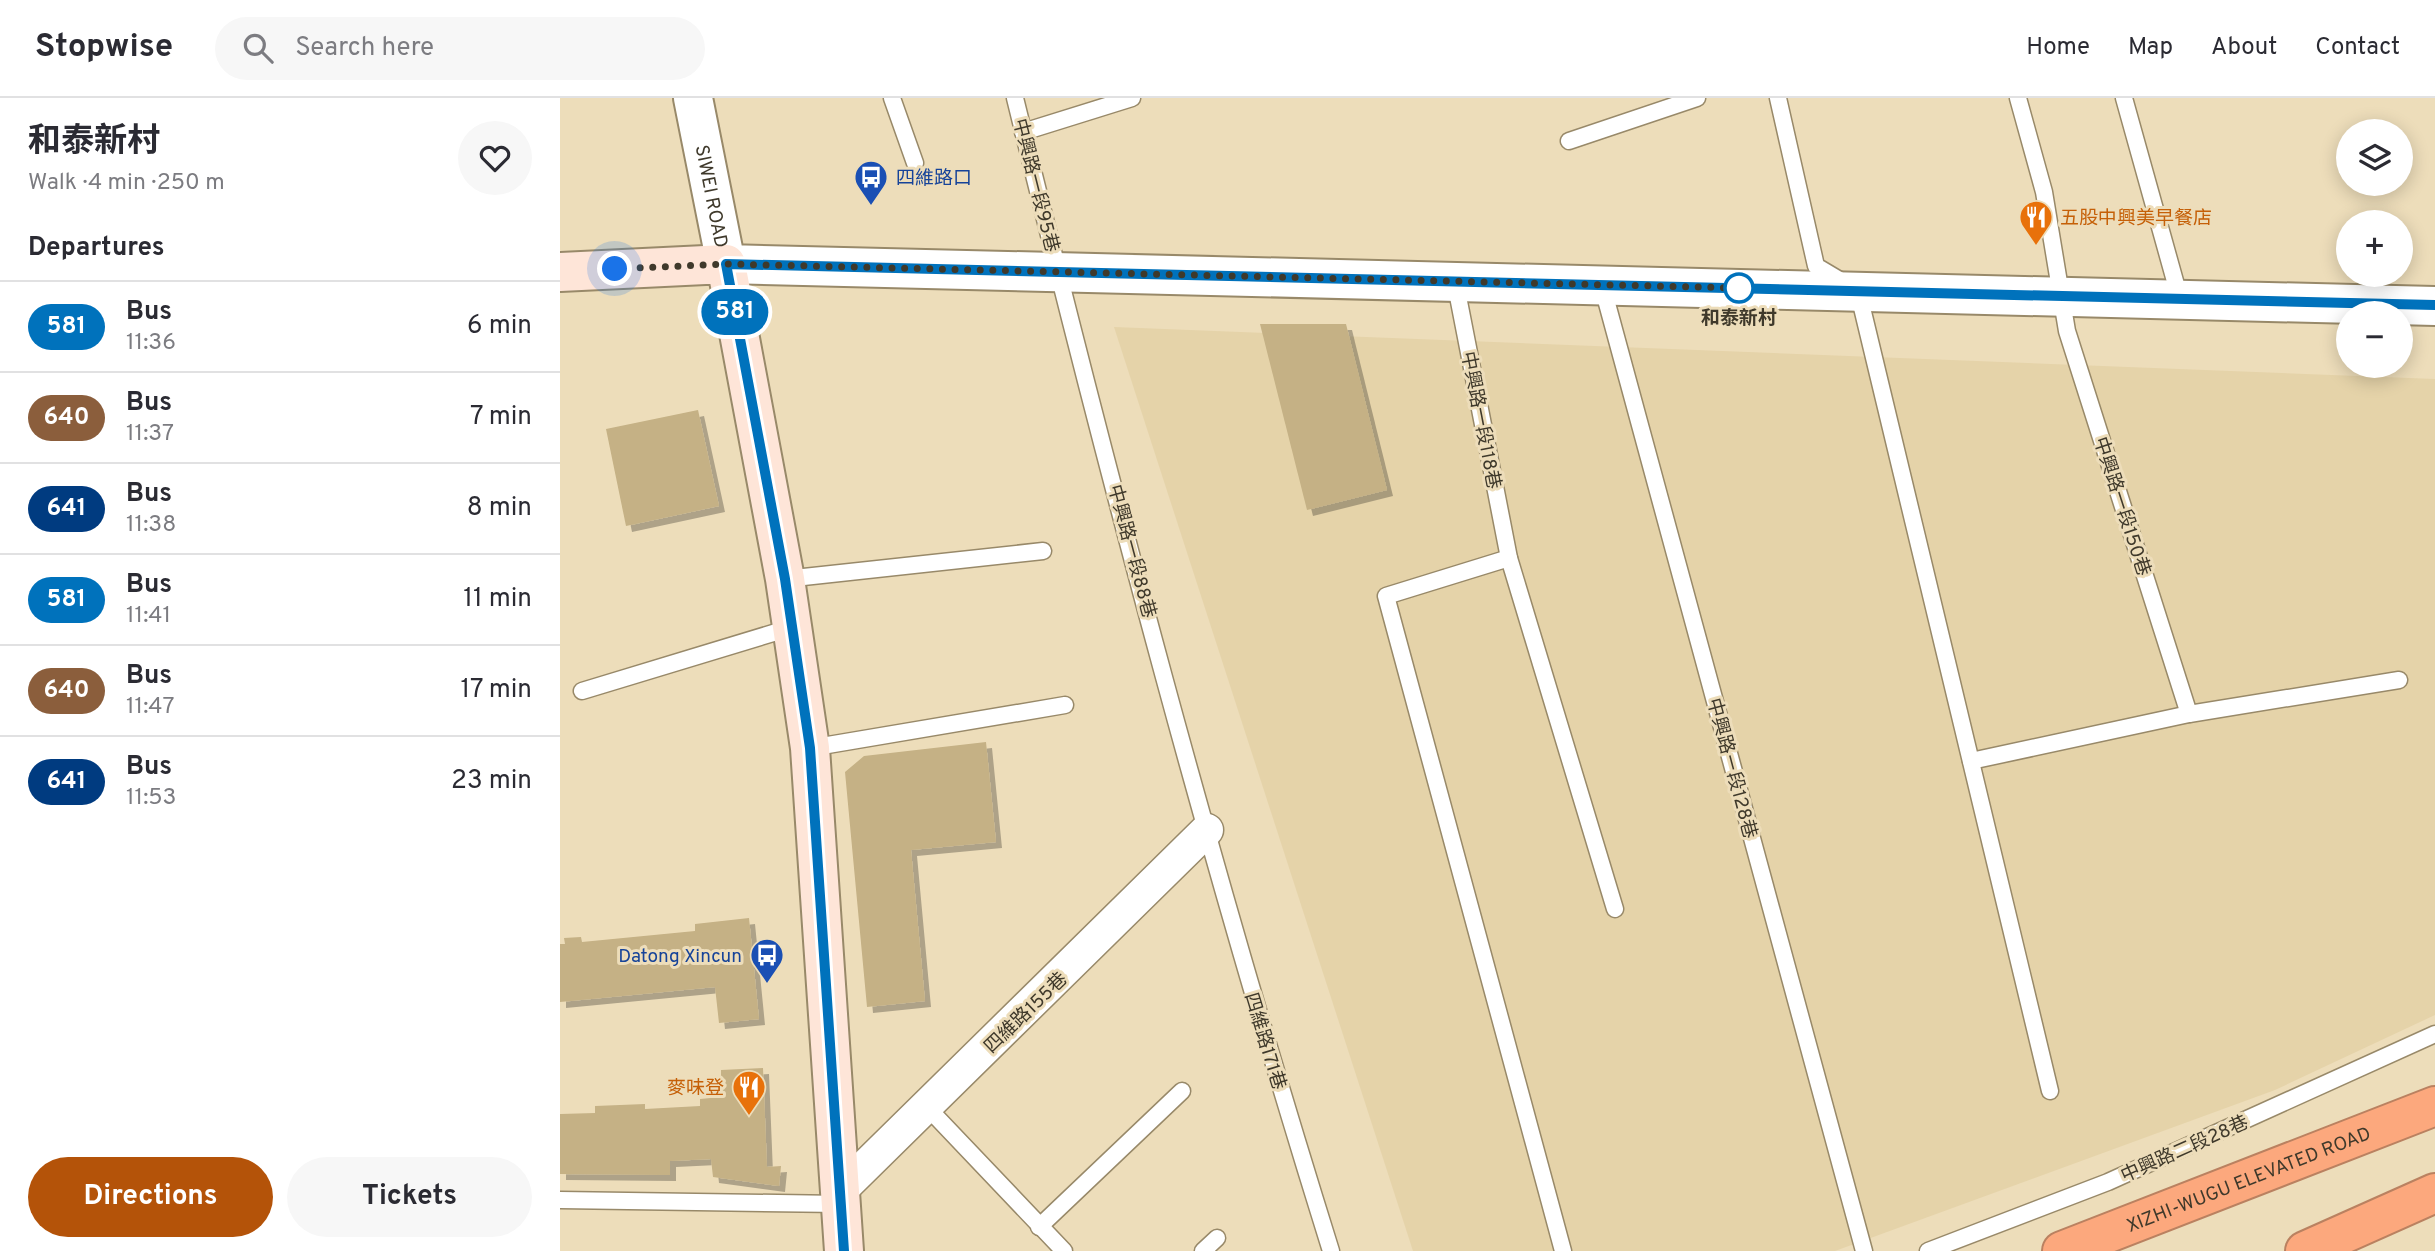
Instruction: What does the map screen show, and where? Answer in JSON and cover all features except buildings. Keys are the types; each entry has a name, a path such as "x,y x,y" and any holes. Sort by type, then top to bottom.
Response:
{"highway":[{"name":"XIZHI-WUGU ELEVATED ROAD","path":"2062,1251 2435,1106"},
{"path":"2305,1251 2435,1193"}],"main road":[{"path":"560,272 726,264"},
{"name":"SIWEI ROAD","path":"726,264 785,579 810,748 844,1251"}],"street":[{"name":"SIWEI ROAD","path":"692,98 726,264"},
{"path":"726,264 2435,306"},
{"name":"四維路155巷","path":"841,1198 927,1107 1207,830"}],"lane":[{"path":"892,98 915,163"},
{"name":"中興路一段95巷","path":"1015,98 1058,271"},
{"path":"1024,132 1132,98"},
{"path":"1569,141 1697,98"},
{"path":"1777,98 1816,266 1858,291 2050,1091"},
{"name":"中興路一段150巷","path":"2018,98 2044,192 2059,298 2067,331 2189,714"},
{"path":"2124,98 2180,299"},
{"name":"中興路一段88巷","path":"1058,271 1207,830"},
{"name":"中興路一段118巷","path":"1455,281 1510,558 1615,909"},
{"name":"中興路ㄧ段128巷","path":"1602,285 1864,1251"},
{"path":"785,579 1043,551"},
{"path":"1510,558 1386,596 1563,1251"},
{"path":"582,691 793,627"},
{"path":"1971,761 2189,714 2399,680"},
{"path":"810,748 1065,705"},
{"name":"四維路171巷","path":"1207,830 1255,1010 1331,1251"},
{"name":"中興路二段28巷","path":"1928,1251 2108,1182 2435,1034"},
{"path":"1039,1227 1182,1091"},
{"path":"927,1107 1064,1251"},
{"path":"560,1200 841,1198"},
{"path":"1203,1251 1217,1238"}],"shaded area":[{"path":"1114,327 2336,375 2336,378 2435,379 2435,1015 2275,1090 1835,1251 1413,1251"}],"bus line":[{"name":"581","path":"844,1251 810,748 785,579 726,264 2435,305"}],"place":[{"name":"四維路口","path":"871,207"},
{"name":"五股中興美早餐店","path":"2036,247"},
{"name":"和泰新村","path":"1739,288"},
{"name":"Datong Xincun","path":"767,985"},
{"name":"麥味登","path":"749,1117"}],"route":[{"path":"615,269 726,264 1739,288"}]}
